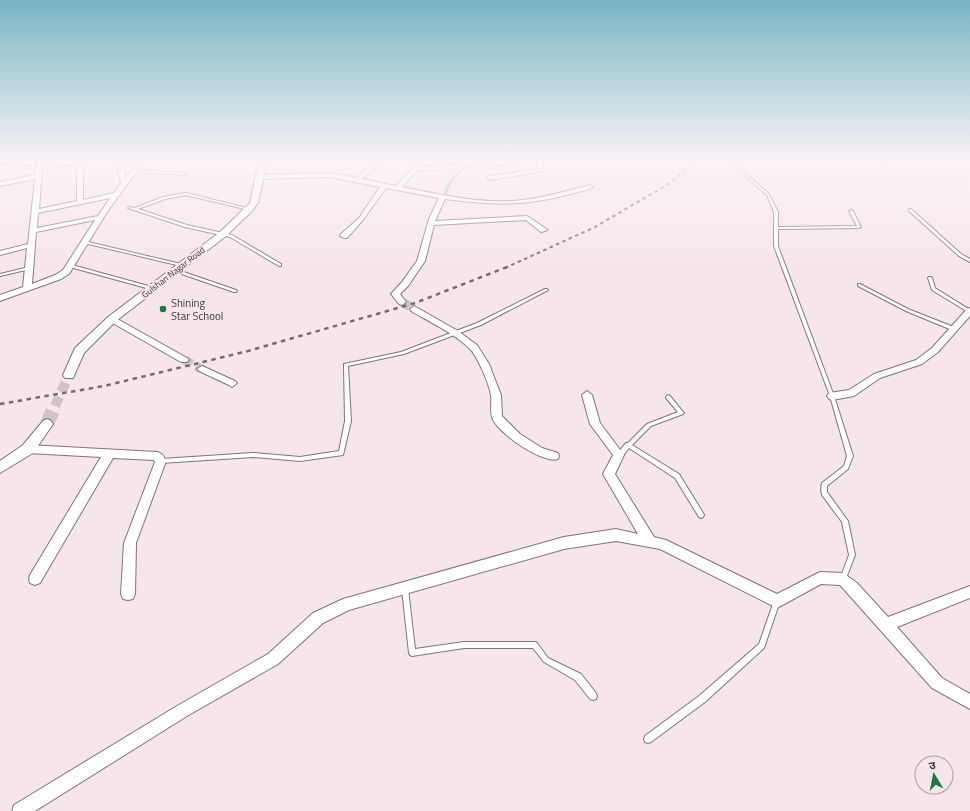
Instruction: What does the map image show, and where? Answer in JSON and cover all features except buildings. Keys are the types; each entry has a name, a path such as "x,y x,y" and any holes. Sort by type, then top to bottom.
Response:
{"street":[{"path":"27,289 36,199"},
{"path":"80,199 80,203"},
{"path":"35,212 98,199"},
{"path":"0,298 58,277 66,272 113,199"},
{"name":"Gulshan Nagar Road","path":"69,375 80,351 112,319 222,234 249,209 255,199"},
{"path":"344,236 361,219 375,199"},
{"path":"402,302 395,294 405,284 421,261 432,219 442,199"},
{"path":"457,199 482,202 519,202 543,199"},
{"path":"33,231 101,217"},
{"path":"432,223 526,218 544,230"},
{"path":"0,252 31,245"},
{"path":"414,310 455,333 474,347 484,364 496,395 497,417 516,437 538,452 554,456"},
{"path":"832,396 851,393 878,376 919,362 934,350 970,311"},
{"path":"112,319 184,360"},
{"path":"202,369 232,383"},
{"path":"587,396 595,424 619,455 609,474 650,542"},
{"path":"0,468 28,449 47,424"},
{"path":"28,449 157,456 161,461 130,542 128,594"},
{"path":"35,579 73,516 81,497 110,453"},
{"path":"20,811 182,711 273,659 318,618 348,604 564,543 616,535 662,544 777,602 820,578 843,579 886,625 937,684 970,702"},
{"path":"886,625 970,592"}],"lane":[{"path":"136,209 162,199"},
{"path":"206,199 249,209"},
{"path":"770,199 776,212 776,246 832,396 850,456 846,467 824,485 824,493 845,521 852,555 843,579"},
{"path":"130,208 186,226 231,236 280,265"},
{"path":"910,210 960,255 970,261"},
{"path":"776,228 859,227 851,211"},
{"path":"85,242 177,268 235,291"},
{"path":"71,266 151,288"},
{"path":"0,275 29,268"},
{"path":"930,278 933,290 970,311"},
{"path":"859,285 907,310 954,329"},
{"path":"161,461 253,455 300,459 341,453 348,421 346,365 402,353 480,324 546,290"},
{"path":"619,455 649,425 682,412 668,397"},
{"path":"628,445 677,476 701,515"},
{"path":"405,589 412,653 464,645 535,645 546,660 578,677 593,696"},
{"path":"648,739 702,699 762,646 777,602"}],"tunnel":[{"path":"402,302 414,309"},
{"path":"184,360 202,369"},
{"path":"55,406 69,375"},
{"path":"47,424 55,405"}],"railway":[{"path":"505,268 595,227 643,199"},
{"path":"0,404 104,386 248,351 415,303 507,267"}],"place":[{"name":"Shining Star School","path":"163,309"}]}
